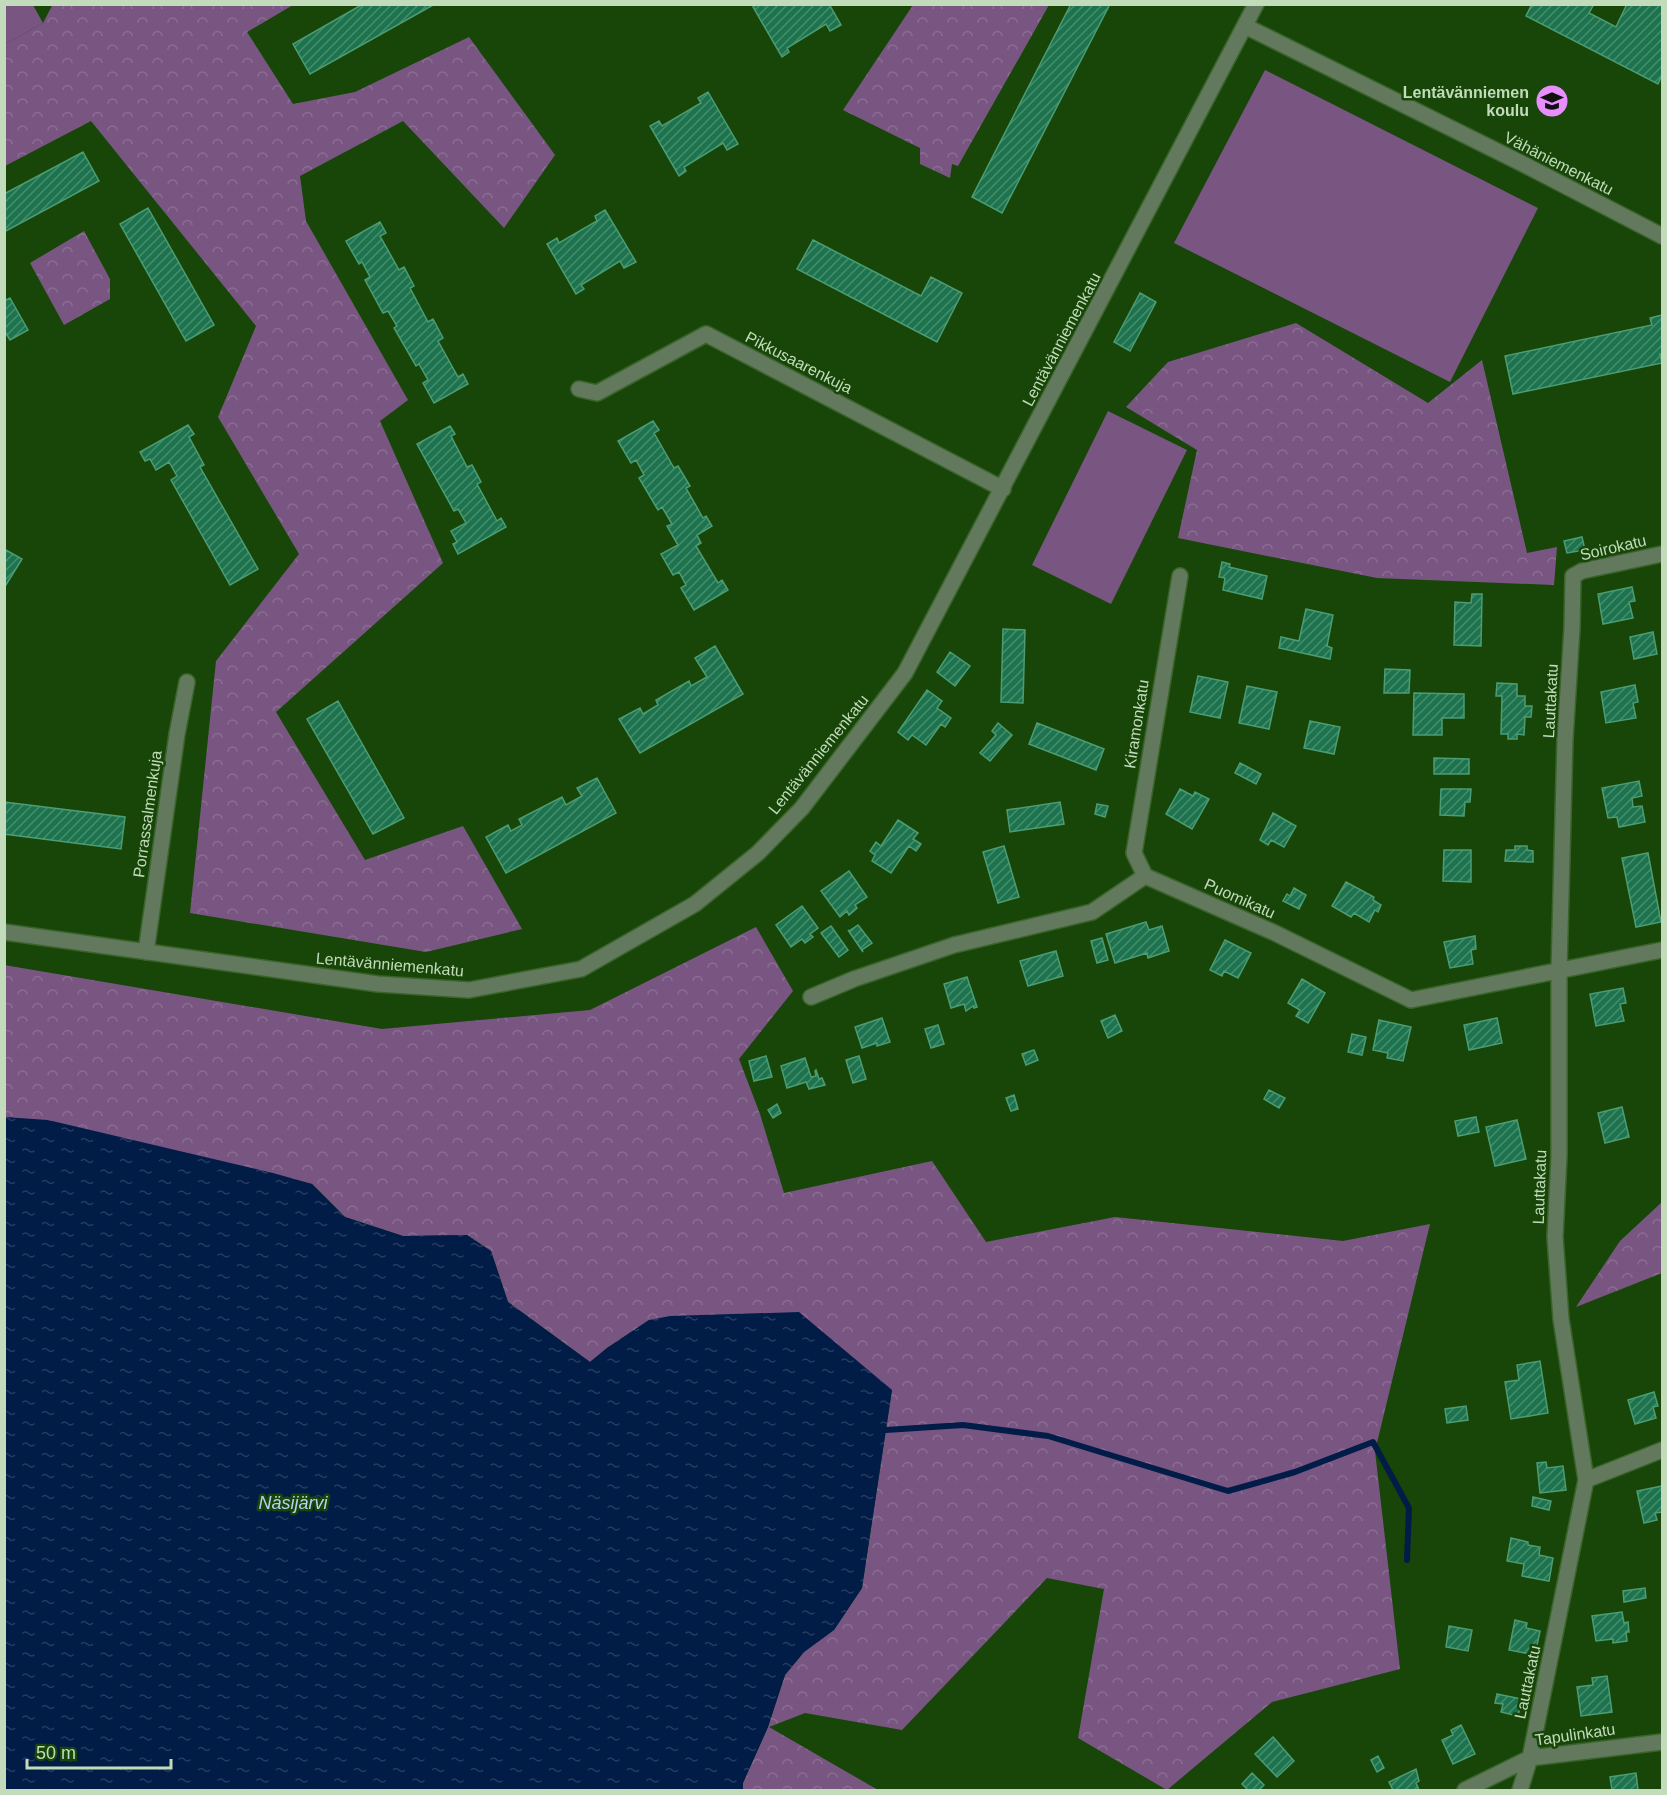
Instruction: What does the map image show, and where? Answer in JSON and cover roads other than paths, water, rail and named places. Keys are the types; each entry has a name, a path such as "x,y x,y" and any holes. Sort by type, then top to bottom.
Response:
{"street":[{"name":"Lentävänniemenkatu","path":"4,932 378,984 469,990 581,969 696,904 758,853 802,808 905,673 1256,4"},
{"name":"Vähäniemenkatu","path":"1245,26 1662,236"},
{"name":"Pikkusaarenkuja","path":"579,389 597,393 706,334 1003,489"},
{"name":"Soirokatu","path":"1573,576 1582,571 1662,554"},
{"name":"Kiramonkatu","path":"1145,876 1134,853 1169,631 1180,576"},
{"name":"Lauttakatu","path":"1520,1791 1530,1758 1586,1480 1561,1319 1555,1237 1559,1156 1559,971 1565,739 1573,576"},
{"name":"Porrassalmenkuja","path":"146,952 177,734 187,682"},
{"name":"Puomikatu","path":"1145,876 1275,933 1411,1000 1662,950"},
{"path":"811,997 954,945 1092,912 1145,876"},
{"path":"1586,1480 1662,1450"},
{"name":"Tapulinkatu","path":"1465,1791 1530,1758 1662,1742"}],"water":[{"name":"Näsijärvi","path":"4,1117 48,1120 312,1184 345,1217 403,1236 467,1235 491,1251 508,1302 590,1362 649,1320 670,1316 799,1312 892,1390 862,1588 834,1630 804,1652 785,1675 768,1727 743,1783 743,1790 5,1790"}],"waterway":[{"path":"886,1430 963,1425 1048,1436 1228,1491 1295,1472 1373,1442 1409,1508 1407,1560"}],"place":[{"name":"Lentävänniemen koulu","path":"1552,101"}]}
